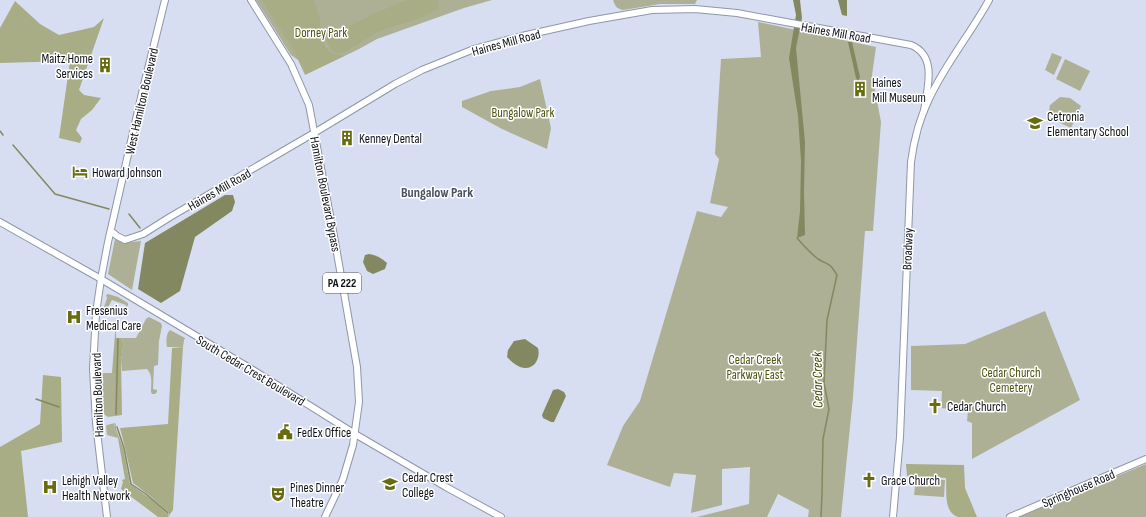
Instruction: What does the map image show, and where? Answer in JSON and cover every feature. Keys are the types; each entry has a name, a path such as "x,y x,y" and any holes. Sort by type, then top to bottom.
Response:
{"main road":[{"name":"West Hamilton Boulevard","path":"118,202 142,93 165,0"},
{"name":"Hamilton Boulevard Bypass","path":"251,0 284,51 298,77 309,105 357,368 358,402 355,434 343,479 325,517"},
{"name":"Broadway","path":"893,517 900,437 911,162 917,129 924,110 940,77 989,0"},
{"name":"Haines Mill Road","path":"111,230 121,238 129,239 143,234 395,84 422,70 497,42 565,26 652,10 673,9 718,11 911,45 924,54 929,74 924,110"},
{"name":"Hamilton Boulevard","path":"107,517 96,423 93,369 96,313 101,279 118,202"},
{"name":"South Cedar Crest Boulevard","path":"0,222 101,279 253,370 355,434 446,487 502,517"},
{"name":"Springhouse Road","path":"1010,517 1146,459"}],"green space":[{"name":"Dorney Park","path":"256,0 492,0 464,8 377,39 305,75 298,60 291,55"},
{"path":"262,0 314,0 319,15 322,36 326,48 336,55 344,56 306,74 291,46"},
{"path":"407,0 438,0 439,7 421,18 379,31 347,51 337,54 331,50 326,39 371,15"},
{"path":"613,0 697,0 695,4 660,4 623,10 616,7"},
{"path":"15,1 40,24 59,35 94,27 104,18 79,90 84,95 101,98 92,110 81,119 76,130 82,138 80,143 59,138 70,61 0,63 0,28"},
{"name":"Cedar Creek Parkway East","path":"758,22 876,47 872,75 881,122 873,231 865,231 853,397 841,517 808,517 809,510 778,494 767,517 697,517 749,504 750,467 722,469 722,505 691,513 696,475 674,473 670,487 607,465 623,426 640,401 697,211 721,217 728,207 710,203 719,159 715,154 721,59 761,57"},
{"path":"1052,53 1062,57 1054,75 1045,70"},
{"path":"1065,59 1090,71 1080,91 1056,79"},
{"name":"Bungalow Park","path":"540,79 551,128 547,149 502,129 462,107 462,101 491,91 520,87"},
{"path":"1060,97 1070,98 1081,106 1071,128 1048,117 1050,105"},
{"path":"115,239 123,243 141,241 132,290 108,274"},
{"path":"108,294 118,297 128,303 124,314 126,305 112,300 105,313 103,310 107,298 106,295"},
{"name":"Cedar Church Cemetery","path":"1045,311 1080,400 972,459 972,423 967,421 968,411 941,408 942,391 911,390 911,346 965,344"},
{"path":"149,317 161,323 162,326 159,341 158,365 154,366 153,389 157,390 155,394 152,394 151,392 151,377 147,369 122,371 121,360 124,343 121,338 136,338 146,319"},
{"path":"116,322 116,338 121,338 124,343 121,360 122,415 115,416 115,375 112,373"},
{"path":"170,330 185,338 183,347 167,347 166,340"},
{"path":"183,347 173,510 168,517 158,517 121,489 123,482 122,480 125,479 118,438 114,428 116,423 116,429 123,448 130,484 151,499 169,515 169,513 149,495 133,483 120,428 168,424 172,348"},
{"path":"102,373 112,373 115,375 115,416 108,417 102,413 100,385"},
{"path":"43,375 61,377 62,442 21,451 28,517 0,517 0,447 40,424"},
{"path":"115,423 114,428 118,438 107,435 106,426"},
{"path":"906,464 964,465 965,488 977,517 958,517 953,514 948,506 946,478 907,476"},
{"path":"1146,464 1146,517 1019,517"},
{"path":"916,478 945,480 944,497 914,495"}],"shaded area":[{"path":"793,0 800,0 802,18 796,48 805,142 805,235 797,238 800,211 801,161 798,116 789,58 796,15"},
{"path":"838,0 847,0 847,16 842,15"},
{"path":"848,42 852,42 860,77 858,81 856,78"},
{"path":"225,195 233,195 235,202 232,211 195,237 180,291 161,303 138,289 145,243"},
{"path":"369,254 379,257 387,263 385,269 373,274 367,271 363,262 365,255"},
{"path":"525,339 538,348 539,352 535,364 529,368 516,365 507,357 508,350 514,341"},
{"path":"558,389 564,392 566,396 554,422 551,422 543,418 542,415 553,390"}],"waterway":[{"path":"0,131 3,135"},
{"path":"13,145 55,194 109,209"},
{"path":"129,214 140,228"},
{"name":"Cedar Creek","path":"797,238 815,257 831,266 837,275 827,320 824,383 829,409 823,439 821,517"},
{"path":"116,414 118,339"},
{"path":"36,399 59,407"},
{"path":"117,427 124,448 131,484 146,494 168,513"}],"place":[{"name":"Maitz Home Services","path":"105,65"},
{"name":"Haines Mill Museum","path":"860,89"},
{"name":"Cetronia Elementary School","path":"1035,123"},
{"name":"Kenney Dental","path":"347,138"},
{"name":"Howard Johnson","path":"80,172"},
{"name":"Fresenius Medical Care","path":"74,317"},
{"name":"Cedar Church","path":"935,406"},
{"name":"FedEx Office","path":"285,432"},
{"name":"Grace Church","path":"869,480"},
{"name":"Cedar Crest College","path":"390,484"},
{"name":"Lehigh Valley Health Network","path":"50,487"},
{"name":"Pines Dinner Theatre","path":"278,494"}],"district":[{"name":"Bungalow Park","path":"437,192"}]}
